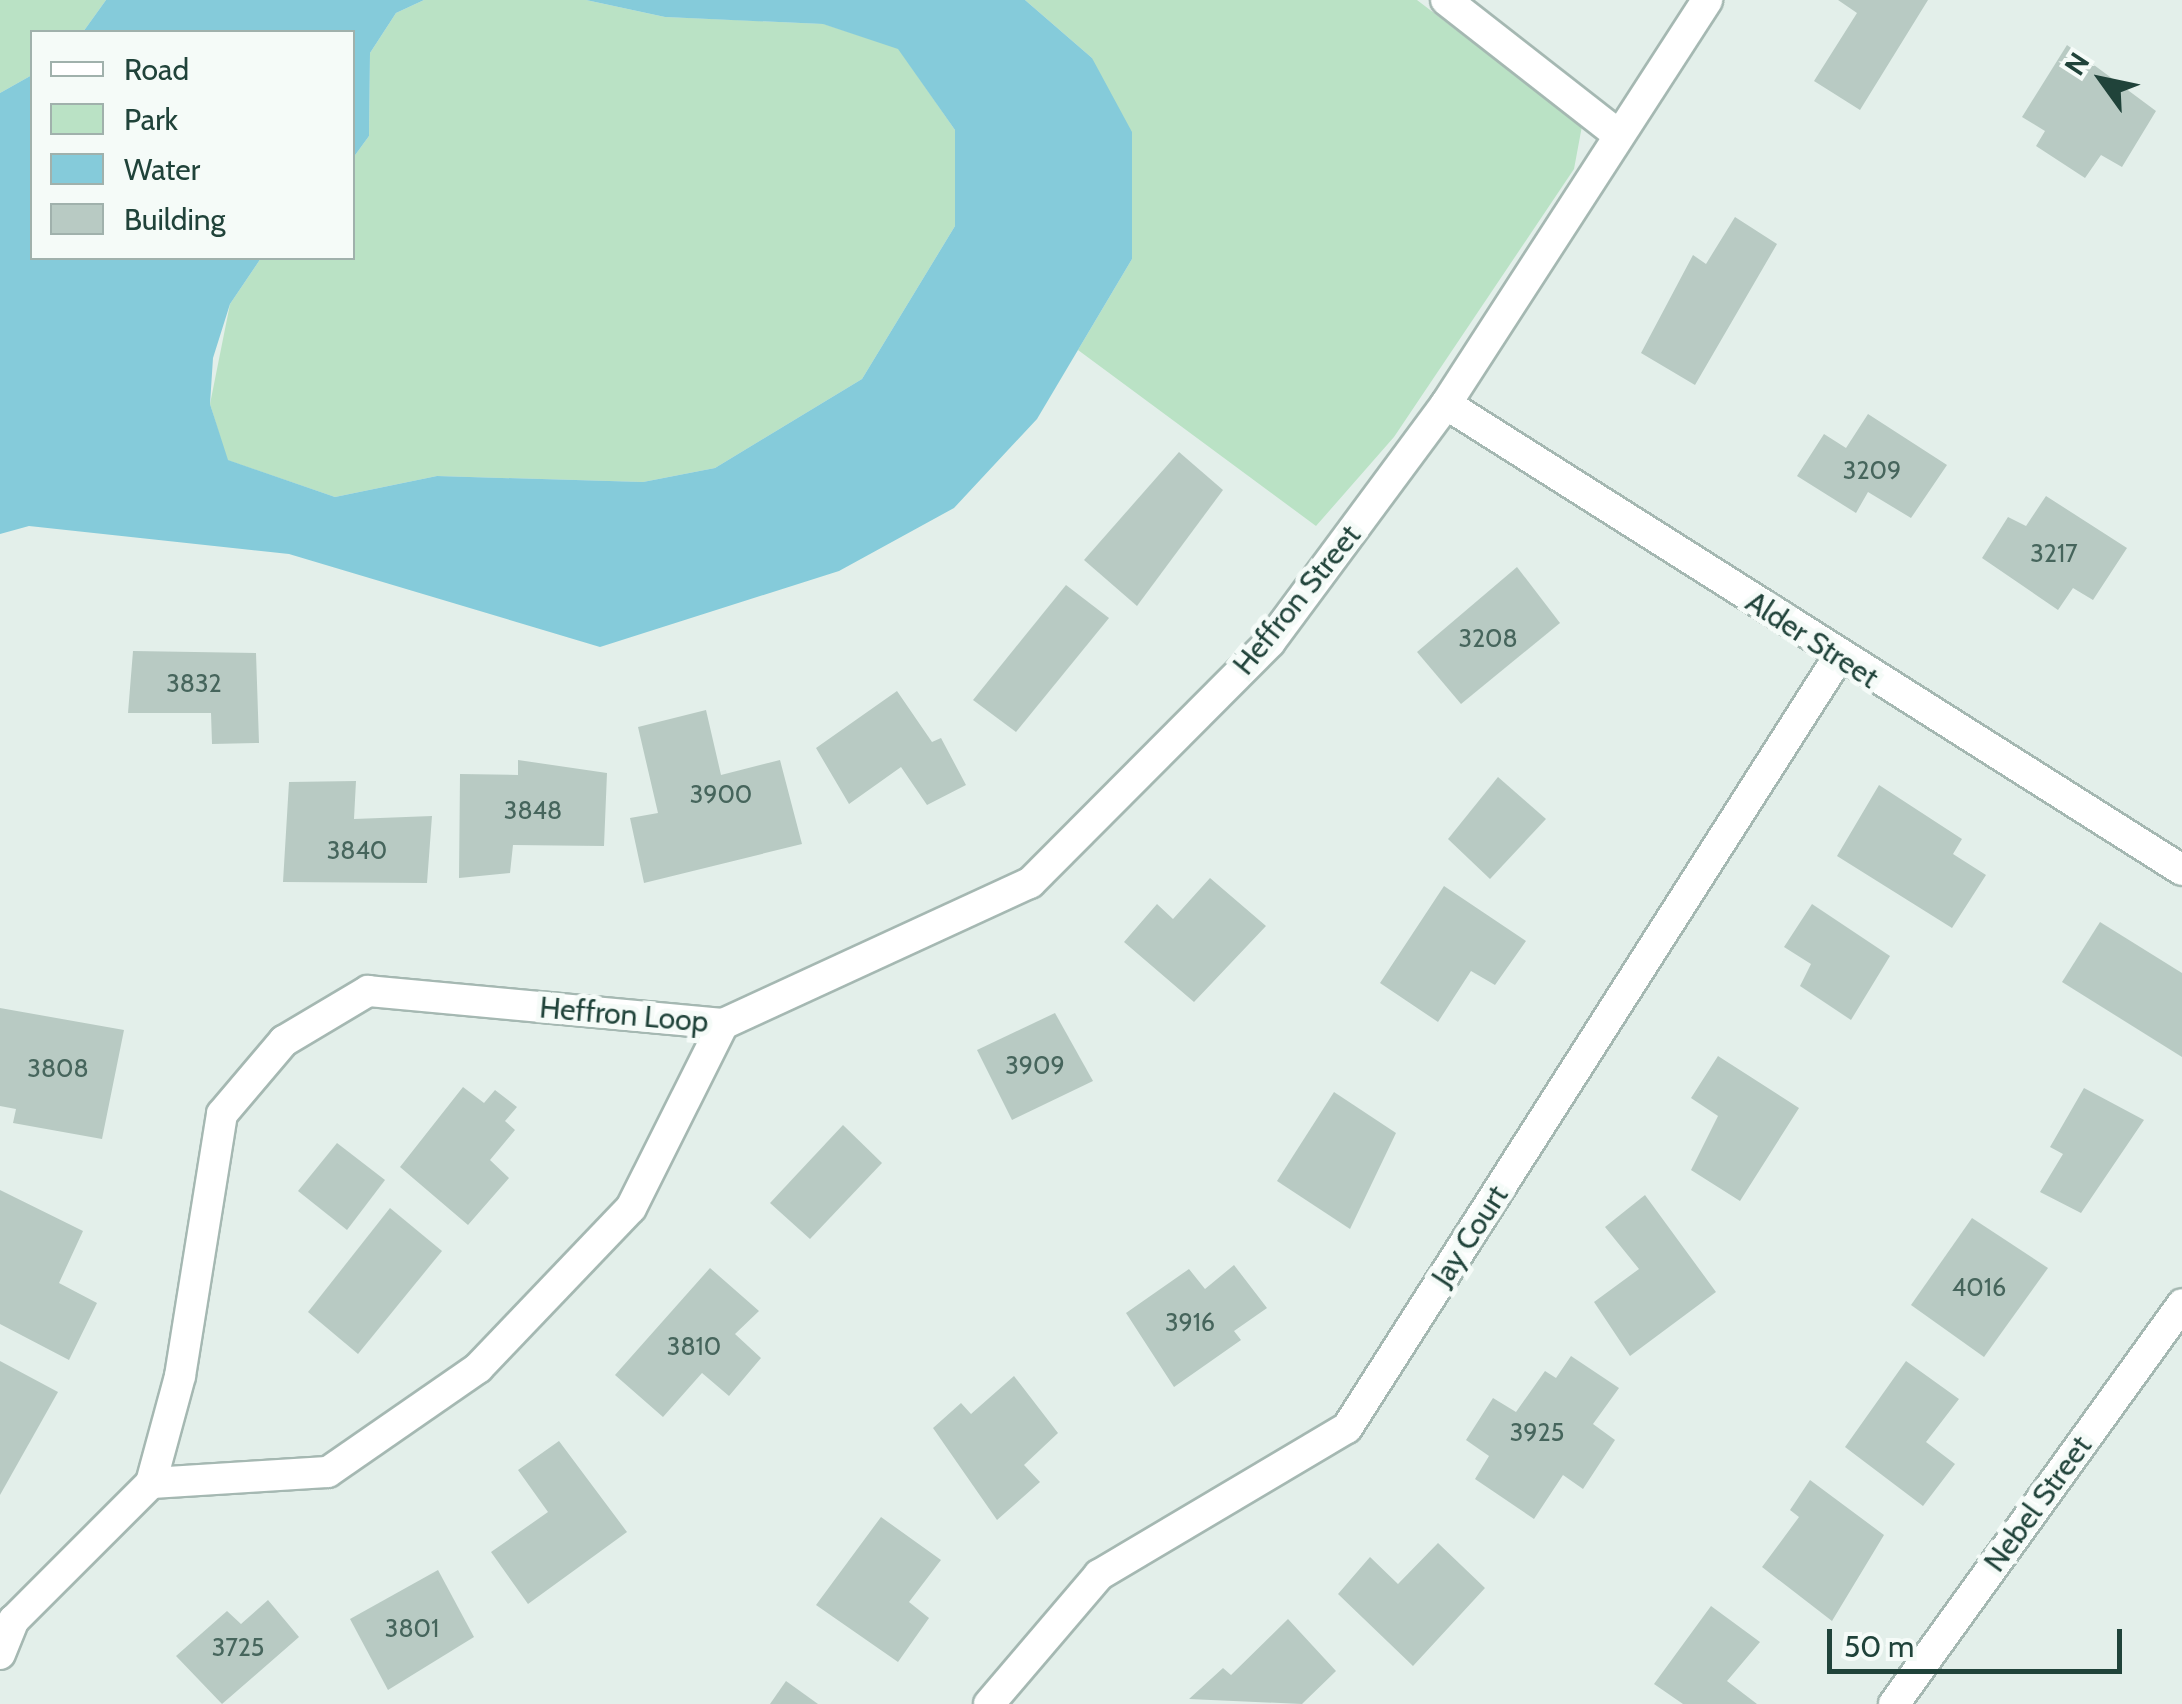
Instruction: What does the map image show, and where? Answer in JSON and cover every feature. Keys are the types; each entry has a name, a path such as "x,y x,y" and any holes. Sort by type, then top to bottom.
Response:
{"street":[{"path":"1446,0 1619,136"},
{"name":"Heffron Street","path":"723,1024 1030,884 1270,642 1446,404 1707,0"},
{"name":"Alder Street","path":"1446,404 1838,658 2182,870"},
{"name":"Jay Court","path":"989,1704 1099,1575 1347,1428 1838,658"},
{"name":"Heffron Loop","path":"368,991 723,1024 632,1208 478,1368 328,1472 151,1484 180,1376 222,1114 284,1040 368,991"},
{"name":"Nebel Street","path":"1894,1704 2182,1304"},
{"path":"0,1654 14,1620 151,1484"}],"green space":[{"path":"0,0 106,0 84,30 30,30 30,76 0,93"},
{"path":"424,0 586,0 665,17 824,24 898,48 955,130 955,226 862,379 715,468 643,482 437,476 335,497 227,460 210,404 230,304 260,260 355,260 355,155 369,136 370,53 396,13"},
{"path":"1025,0 1417,0 1582,126 1574,169 1394,437 1316,526 1078,350 1132,259 1092,58"}],"water":[{"path":"106,0 424,0 396,13 370,53 369,136 355,155 355,30 84,30"},
{"path":"586,0 1025,0 1092,58 1132,132 1132,259 1037,419 954,508 839,571 600,647 289,554 29,526 0,534 0,93 30,76 30,260 260,260 230,304 213,358 210,404 228,460 335,497 437,476 643,482 715,468 862,379 955,226 955,130 898,49 823,24 665,17"}],"building":[{"path":"1838,0 1928,0 1860,110 1814,81 1857,13"},
{"path":"2067,45 2156,111 2122,167 2101,155 2085,178 2036,146 2045,131 2022,117"},
{"path":"1735,217 1777,244 1695,385 1641,353 1693,255 1706,264"},
{"path":"1868,414 1947,465 1911,518 1868,492 1856,513 1797,476 1824,434 1846,448"},
{"path":"1179,452 1223,490 1137,606 1084,560"},
{"path":"2046,496 2127,548 2093,600 2073,588 2058,610 1982,558 2008,517 2026,526"},
{"path":"1517,567 1560,623 1461,704 1417,652"},
{"path":"1066,585 1109,618 1016,732 973,700"},
{"path":"133,651 256,653 259,743 212,744 211,713 128,713"},
{"path":"897,691 932,742 941,738 966,785 927,805 901,767 849,804 816,748"},
{"path":"706,710 721,775 780,760 802,844 644,883 630,818 658,813 638,727"},
{"path":"518,760 607,773 604,846 513,845 510,873 459,878 460,774 518,775"},
{"path":"1498,777 1546,819 1490,879 1448,839"},
{"path":"356,781 354,819 432,816 427,883 283,882 289,782"},
{"path":"1879,785 1962,839 1953,854 1986,875 1952,928 1837,856"},
{"path":"1210,878 1266,926 1194,1002 1124,942 1157,904 1173,919"},
{"path":"1444,886 1526,941 1495,985 1471,971 1438,1022 1380,983"},
{"path":"1812,904 1890,956 1851,1020 1800,986 1811,964 1784,947"},
{"path":"2100,922 2182,973 2182,1057 2062,982"},
{"path":"0,1008 124,1030 102,1139 13,1123 16,1109 0,1106"},
{"path":"1055,1013 1093,1081 1012,1120 977,1050"},
{"path":"1718,1056 1799,1108 1740,1201 1691,1170 1718,1116 1691,1098"},
{"path":"463,1087 484,1103 495,1090 517,1107 505,1121 515,1130 490,1160 509,1178 468,1225 400,1167"},
{"path":"2084,1088 2144,1120 2081,1213 2040,1192 2063,1154 2050,1147"},
{"path":"1334,1092 1396,1133 1350,1229 1277,1181"},
{"path":"843,1125 882,1163 810,1239 770,1203"},
{"path":"337,1143 385,1180 347,1230 298,1191"},
{"path":"0,1190 83,1231 59,1283 97,1303 69,1360 0,1324"},
{"path":"1645,1195 1716,1292 1630,1356 1594,1302 1639,1269 1605,1227"},
{"path":"390,1208 442,1251 358,1354 308,1312"},
{"path":"1972,1218 2048,1268 1984,1357 1911,1305"},
{"path":"1234,1265 1267,1308 1234,1331 1241,1340 1174,1387 1126,1313 1189,1269 1205,1289"},
{"path":"710,1268 759,1311 735,1334 761,1358 729,1396 702,1373 663,1417 615,1375"},
{"path":"1571,1356 1619,1388 1593,1424 1615,1440 1583,1489 1563,1475 1534,1519 1475,1479 1489,1456 1466,1440 1493,1398 1516,1412 1545,1371 1556,1378"},
{"path":"0,1361 58,1392 0,1495"},
{"path":"1906,1361 1959,1399 1926,1442 1955,1464 1923,1506 1845,1447"},
{"path":"1014,1376 1058,1433 1024,1465 1040,1482 997,1520 933,1428 961,1403 971,1414"},
{"path":"559,1441 627,1532 528,1604 491,1552 548,1512 518,1470"},
{"path":"1810,1480 1884,1535 1832,1621 1762,1567 1799,1517 1790,1510"},
{"path":"881,1517 941,1560 909,1602 929,1618 898,1662 816,1605"},
{"path":"1438,1543 1485,1588 1413,1666 1338,1594 1370,1557 1398,1584"},
{"path":"438,1570 474,1637 388,1690 350,1619"},
{"path":"268,1600 299,1637 222,1704 176,1656 227,1611 241,1624"},
{"path":"1711,1606 1760,1642 1727,1681 1757,1704 1683,1704 1654,1684"},
{"path":"1288,1619 1336,1671 1302,1704 1189,1699 1223,1668 1231,1675"},
{"path":"786,1681 818,1704 770,1704"}]}
